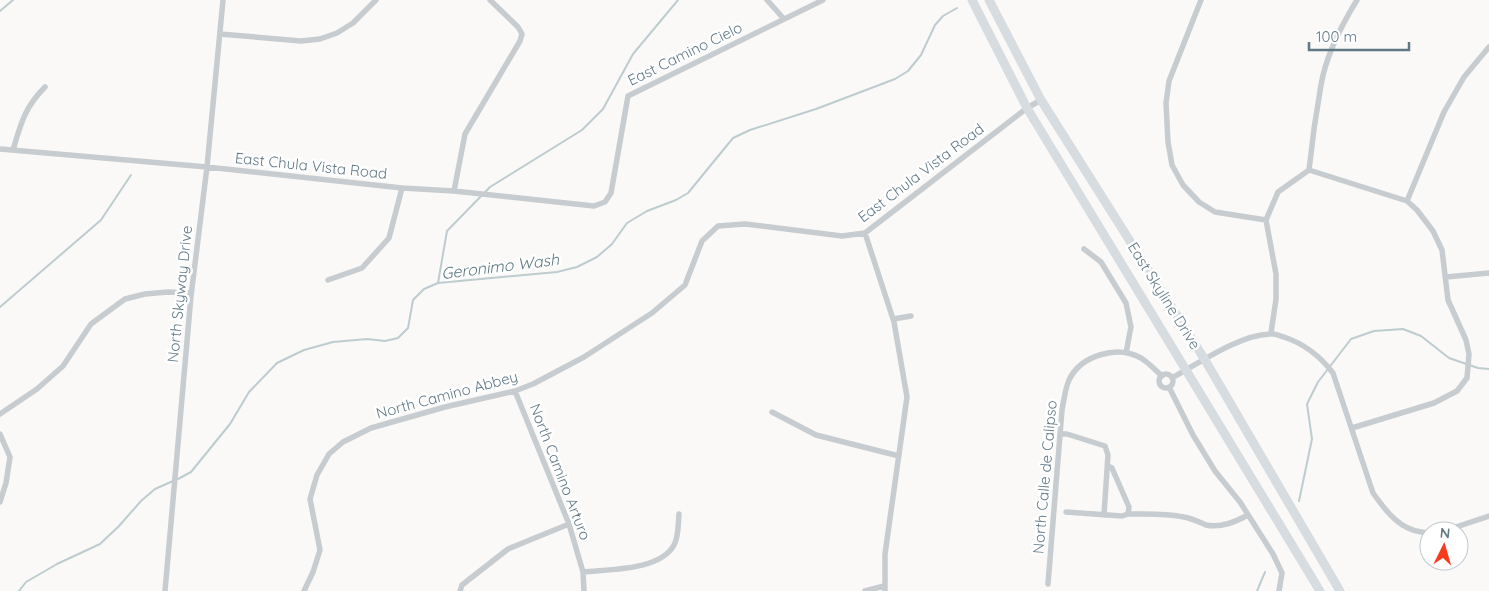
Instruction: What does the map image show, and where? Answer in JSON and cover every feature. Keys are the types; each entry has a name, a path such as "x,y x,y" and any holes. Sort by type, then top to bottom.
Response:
{"main road":[{"name":"East Skyline Drive","path":"972,0 1027,108 1320,591"},
{"name":"East Skyline Drive","path":"989,0 1041,100 1205,360 1340,591"}],"street":[{"name":"North Skyway Drive","path":"166,591 191,293 207,167 223,0"},
{"path":"220,34 301,41 320,39 353,23 376,0"},
{"path":"454,191 465,134 520,41 522,34 518,27 490,0"},
{"path":"767,0 784,20"},
{"name":"East Camino Cielo","path":"605,202 611,193 628,96 823,0"},
{"path":"1201,0 1169,81 1166,113 1172,165 1183,185 1199,202 1215,212 1266,220"},
{"path":"1271,333 1276,299 1276,274 1266,220 1278,192 1309,170 1321,84 1326,65 1340,30 1357,0"},
{"path":"1407,201 1444,112 1464,77 1489,46"},
{"path":"12,150 21,123 32,100 45,87"},
{"name":"East Chula Vista Road","path":"718,226 745,224 842,236 864,233 1027,108 1041,100"},
{"name":"East Chula Vista Road","path":"0,149 207,167 594,206 605,202"},
{"path":"1309,170 1407,201 1417,210 1433,231 1442,250 1448,300 1466,340 1470,354 1468,378 1457,391 1434,403 1352,428"},
{"path":"328,280 362,268 390,238 402,188"},
{"name":"North Camino Abbey","path":"304,591 320,550 310,500 317,475 329,454 343,442 371,428 445,407 515,391 533,384 584,357 652,313 685,285 702,242 718,226"},
{"path":"864,233 893,319 907,397 885,554 884,588 865,591"},
{"path":"1084,249 1101,262 1126,303 1131,327 1126,353 1140,358 1162,376"},
{"path":"1446,277 1489,273"},
{"path":"0,414 37,389 63,366 92,324 125,299 145,294 191,293"},
{"path":"893,319 911,316"},
{"path":"1172,378 1237,342 1271,333 1296,341 1309,348 1333,372 1373,493 1384,509 1400,523 1412,530 1419,531"},
{"name":"North Calle de Calipso","path":"1048,584 1065,391 1075,371 1086,362 1103,354 1126,353"},
{"path":"1162,376 1168,375 1172,378"},
{"path":"1162,376 1160,384 1163,387 1169,387"},
{"path":"1169,387 1173,382 1172,378"},
{"path":"1169,387 1193,435 1215,471 1240,502 1280,565 1282,581 1279,591"},
{"name":"North Camino Arturo","path":"515,391 569,524 583,572 584,591"},
{"path":"772,412 816,435 899,456"},
{"path":"0,434 10,457 6,483 0,502"},
{"path":"1060,434 1067,434 1106,446 1108,466 1104,515"},
{"path":"1108,466 1112,468 1129,507 1128,514"},
{"path":"1066,512 1122,516 1128,514 1169,514 1218,526 1228,524 1248,515"},
{"path":"583,572 645,565 663,557 670,551 675,542 679,514"},
{"path":"1469,523 1489,516"},
{"path":"460,591 462,585 508,549 569,524"}],"waterway":[{"path":"0,11 13,0"},
{"path":"438,283 447,231 490,187 582,130 603,109 633,54 678,0"},
{"name":"Geronimo Wash","path":"178,479 191,472 230,424 249,392 277,363 304,350 333,342 367,339 385,341 398,338 408,328 413,300 424,289 438,283 557,272 577,267 597,257 612,244 627,223 647,211 676,200 688,193 733,138 750,130 816,109 895,79 908,71 921,55 935,25 943,16 957,8"},
{"path":"0,307 101,220 131,175"},
{"path":"1299,501 1312,439 1307,404 1318,382 1351,339 1374,331 1403,329 1421,336 1449,358 1478,368 1489,369"},
{"name":"Geronimo Wash","path":"19,591 26,582 57,564 100,544 141,501 155,489 173,481"},
{"path":"1257,591 1265,572"}]}
